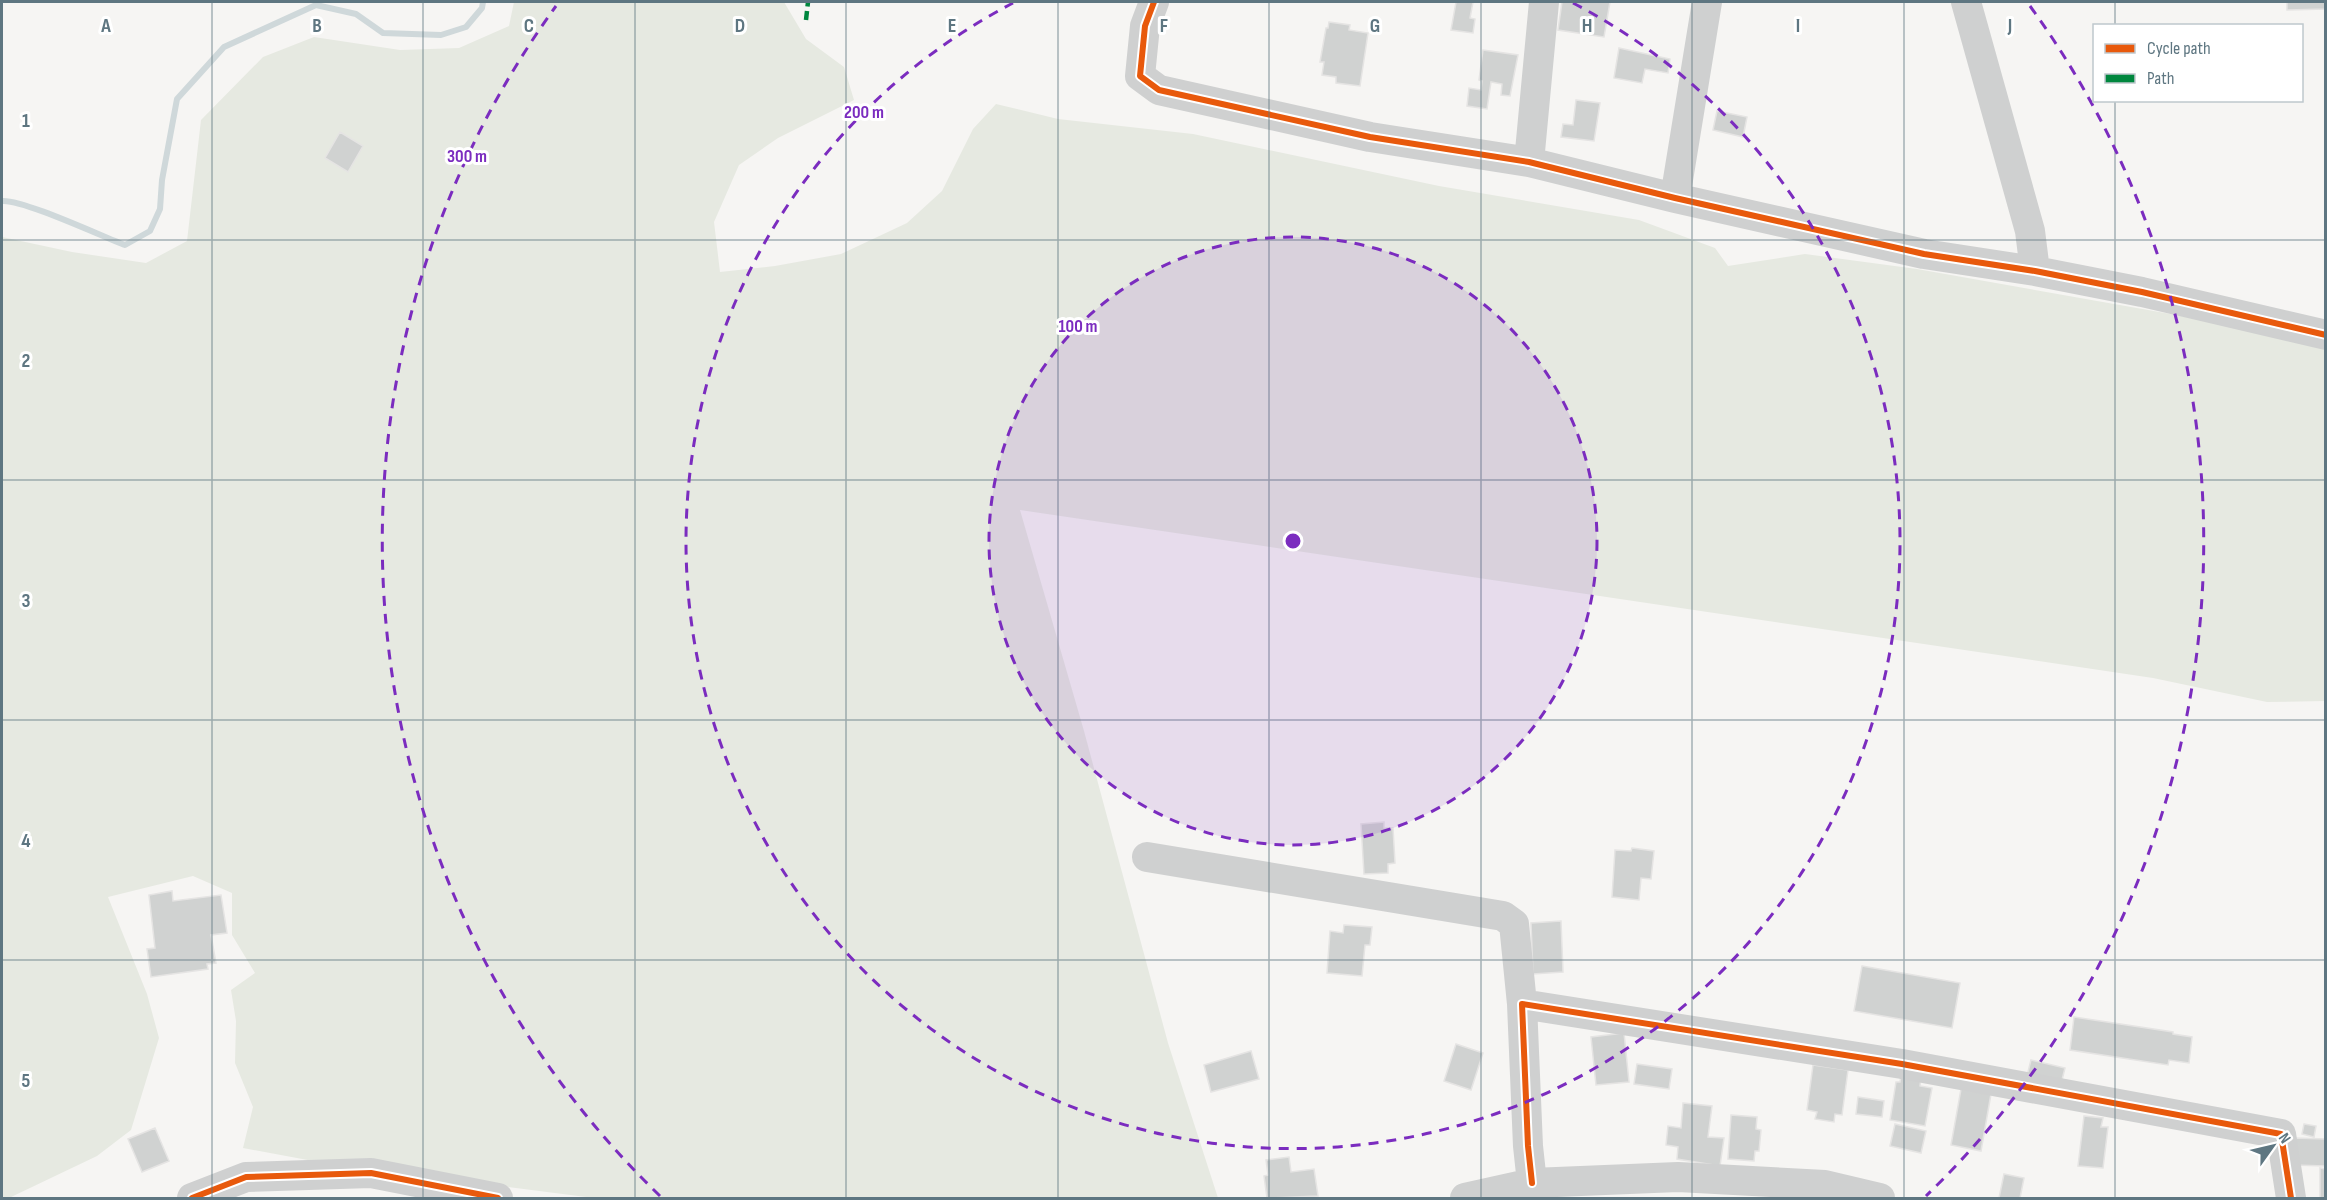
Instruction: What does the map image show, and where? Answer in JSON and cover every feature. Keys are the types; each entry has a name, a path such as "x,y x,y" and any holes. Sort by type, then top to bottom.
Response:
{"street":[{"path":"1154,2 1145,26 1140,76 1159,90 1370,136 1529,162 1675,198 1924,254 2035,271 2142,292 2325,334"},
{"path":"1529,162 1544,2"},
{"path":"1675,198 1707,2"},
{"path":"1966,2 2030,231 2035,271"},
{"path":"1147,857 1503,916 1514,924 1522,1004 1528,1146 1532,1184"},
{"path":"1522,1004 1902,1064 2282,1134 2291,1198"},
{"path":"192,1198 246,1177 371,1173 498,1198"},
{"path":"1465,1198 1532,1184 1678,1177 1825,1185 1880,1198"}],"shaded area":[{"path":"514,2 784,2 806,39 844,67 854,100 778,138 739,165 714,222 720,272 775,266 841,254 907,223 942,191 973,129 996,104 1058,119 1193,134 1439,186 1639,220 1715,248 1728,266 1805,254 1917,269 2216,322 2325,348 2325,701 2267,702 2153,678 1020,510 1084,731 1168,1043 1218,1198 594,1198 329,1164 243,1148 253,1107 235,1063 236,1021 231,990 255,973 232,935 232,893 193,876 108,897 147,994 159,1038 131,1130 97,1156 9,1198 2,1198 2,237 72,252 146,263 187,241 201,120 263,57 314,37 400,50 459,48 509,26"}],"building":[{"path":"1456,2 1473,2 1470,18 1475,19 1473,33 1451,30"},
{"path":"1562,2 1610,2 1604,37 1558,30"},
{"path":"2287,2 2326,2 2326,9 2287,10"},
{"path":"1329,22 1350,25 1349,30 1368,33 1360,86 1336,83 1336,77 1322,75 1324,62 1320,62"},
{"path":"1619,48 1670,59 1668,73 1645,69 1642,83 1614,78"},
{"path":"1483,50 1518,55 1510,96 1501,95 1502,84 1491,82 1487,109 1467,106 1469,88 1481,90 1482,81 1479,80"},
{"path":"1576,100 1600,103 1594,141 1561,137 1563,124 1573,125"},
{"path":"1717,111 1747,117 1743,137 1713,130"},
{"path":"340,132 363,146 348,172 325,158"},
{"path":"1384,822 1384,828 1393,828 1395,863 1388,864 1388,873 1364,874 1361,824"},
{"path":"1632,848 1654,851 1651,879 1641,878 1639,900 1612,897 1615,850 1631,851"},
{"path":"172,891 173,901 221,895 227,933 211,935 216,963 207,964 208,969 151,977 147,949 155,948 149,895"},
{"path":"1561,921 1563,972 1533,974 1531,923"},
{"path":"1344,925 1372,927 1370,945 1365,945 1362,976 1327,973 1330,931 1343,933"},
{"path":"1862,966 1960,983 1952,1028 1854,1011"},
{"path":"2074,1017 2192,1037 2189,1063 2169,1060 2168,1065 2070,1050"},
{"path":"1624,1033 1629,1082 1596,1085 1591,1037"},
{"path":"1456,1044 1483,1053 1471,1090 1444,1081"},
{"path":"1251,1051 1259,1079 1211,1092 1204,1065"},
{"path":"2031,1060 2065,1068 2061,1084 2027,1076"},
{"path":"1637,1064 1672,1069 1669,1089 1634,1084"},
{"path":"1813,1065 1848,1070 1842,1115 1835,1114 1834,1122 1815,1119 1817,1112 1807,1110"},
{"path":"1901,1075 1921,1078 1920,1086 1932,1088 1925,1126 1890,1120 1896,1082 1900,1082"},
{"path":"1961,1089 1991,1094 1981,1151 1951,1145"},
{"path":"1858,1097 1884,1101 1882,1117 1856,1114"},
{"path":"1683,1103 1712,1106 1708,1137 1724,1138 1720,1166 1677,1159 1678,1147 1666,1145 1668,1126 1681,1128"},
{"path":"1731,1115 1757,1117 1756,1129 1761,1130 1759,1151 1755,1151 1754,1161 1728,1159"},
{"path":"2084,1116 2103,1118 2101,1127 2108,1127 2103,1168 2078,1166"},
{"path":"1895,1124 1926,1131 1921,1153 1890,1146"},
{"path":"2304,1124 2316,1126 2314,1137 2302,1134"},
{"path":"155,1128 169,1161 142,1172 128,1139"},
{"path":"2294,1138 2326,1139 2326,1166 2293,1165"},
{"path":"1289,1157 1291,1172 1314,1169 1318,1196 1267,1198 1264,1176 1268,1175 1266,1160"},
{"path":"2320,1168 2326,1169 2326,1198 2320,1198"},
{"path":"2004,1174 2024,1178 2020,1198 1999,1198"}],"waterway":[{"path":"2,201 43,212 125,245 150,231 160,209 162,180 177,99 224,47 316,5 356,14 383,33 441,35 466,27 482,8 483,2"}],"marked path":[{"path":"806,20 808,2"}],"cycle path":[{"path":"1154,2 1145,26 1140,76 1159,90 1370,137 1529,162 1675,198 1924,254 2035,271 2142,292 2326,335"},
{"path":"1532,1183 1528,1146 1522,1004 1902,1064 2281,1134 2291,1198"},
{"path":"192,1198 246,1177 371,1173 498,1198"}]}
